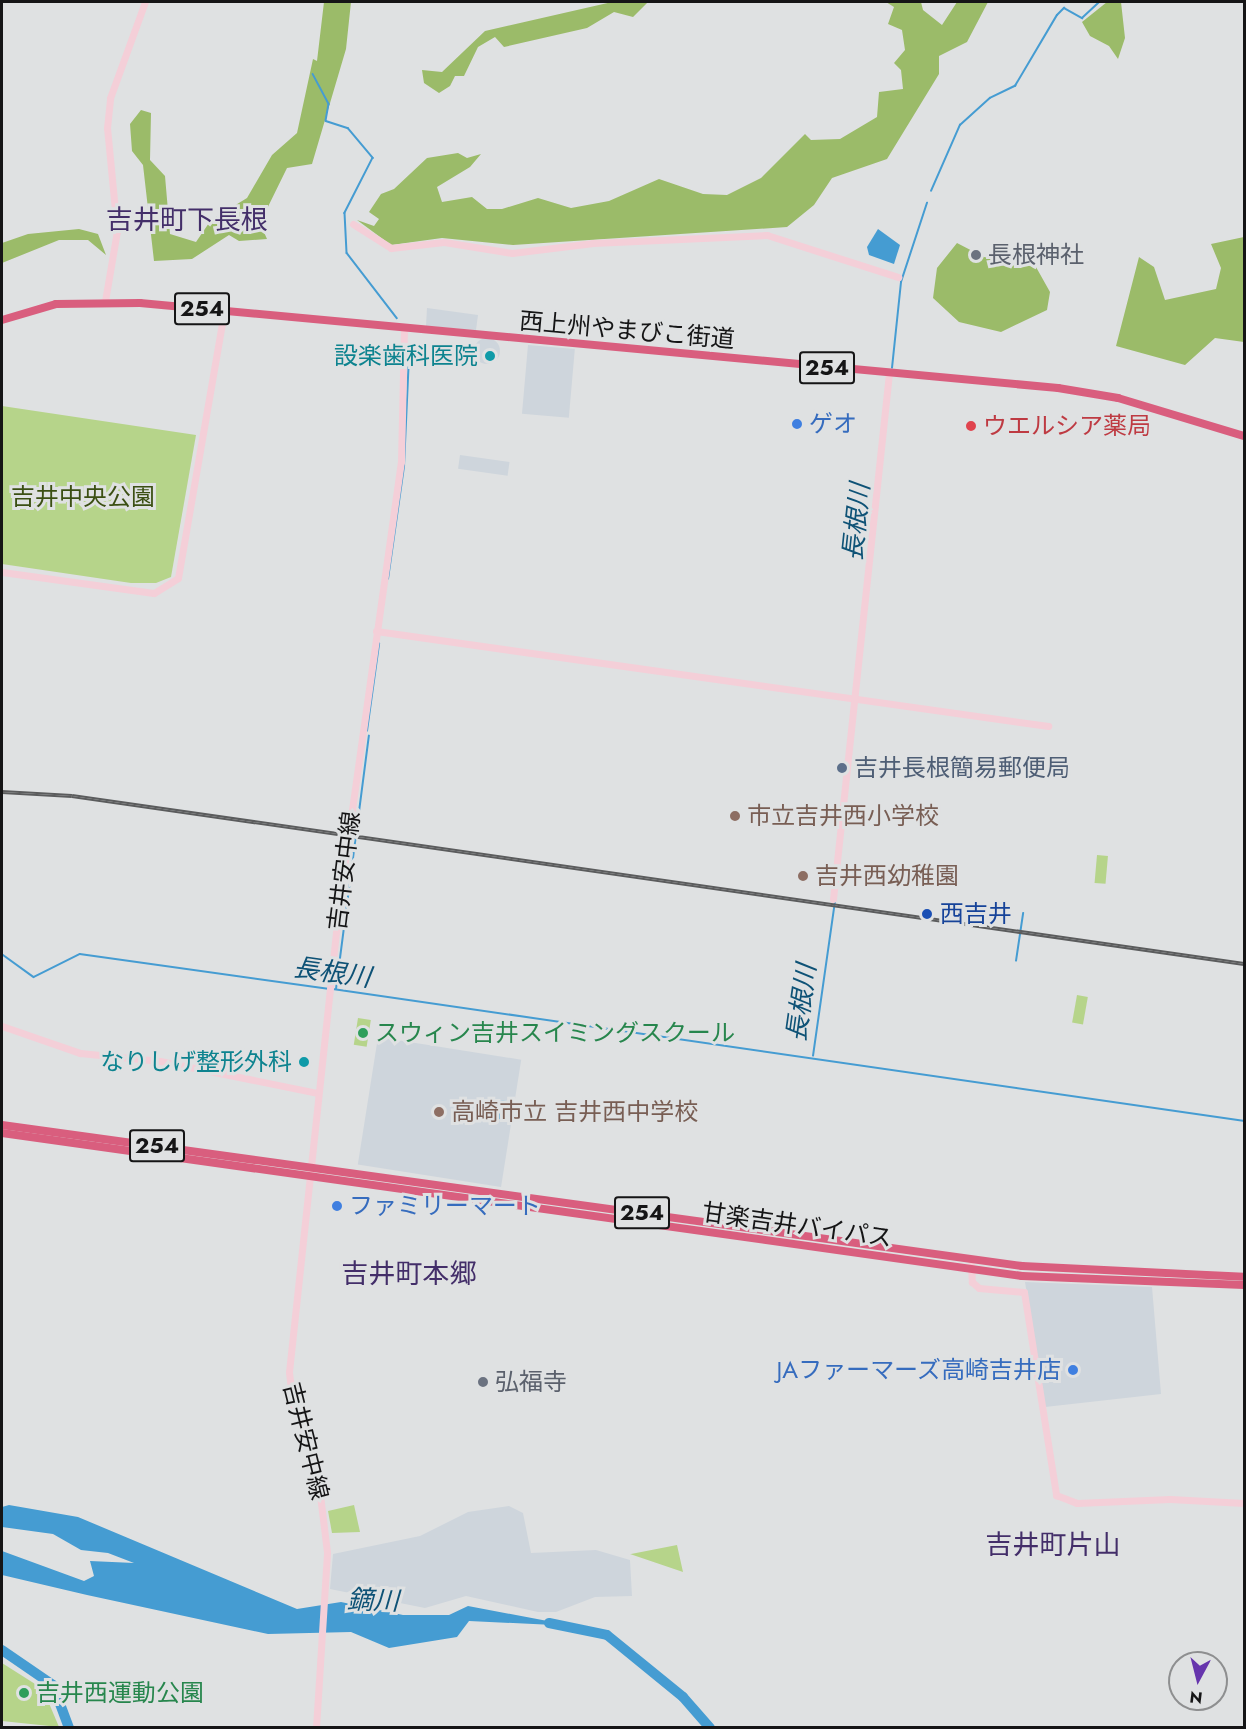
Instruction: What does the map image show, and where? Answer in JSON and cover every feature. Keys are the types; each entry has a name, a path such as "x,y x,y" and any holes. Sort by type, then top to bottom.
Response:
{"highway":[{"name":"西上州やまびこ街道","path":"2,320 56,304 105,301 224,311 404,331 889,373 1090,392 1245,436"},
{"name":"254","path":"2,1125 311,1171"},
{"name":"254","path":"2,1133 311,1171"},
{"name":"甘楽吉井バイパス","path":"311,1171 971,1264 1245,1285"},
{"name":"甘楽吉井バイパス","path":"971,1264 1245,1276"}],"street":[{"path":"105,301 117,238 110,98 145,2"},
{"path":"353,224 391,248 444,242 512,253 593,243 767,235 898,277"},
{"path":"2,572 154,593 178,578 224,311"},
{"name":"吉井安中線","path":"316,1728 327,1586 319,1477 289,1382 317,1093 376,631 403,442 404,331"},
{"path":"833,898 889,373"},
{"path":"376,631 854,696 1048,726"},
{"path":"2,1026 80,1053 160,1061 317,1093"},
{"path":"971,1264 979,1288 1024,1292 1056,1495 1077,1503 1170,1499 1245,1503"}],"shaded area":[{"path":"427,308 478,315 476,330 426,326"},
{"path":"487,338 496,342 500,351 496,360 487,364 478,360 474,351 478,342"},
{"path":"528,345 575,349 569,418 522,414"},
{"path":"460,455 510,462 508,476 458,469"},
{"name":"高崎市立 吉井西中学校","path":"378,1037 521,1060 501,1187 358,1164"},
{"path":"1025,1282 1152,1287 1161,1394 1045,1407"},
{"path":"509,1506 523,1513 531,1553 596,1550 630,1560 632,1596 595,1597 556,1612 538,1612 466,1596 425,1608 330,1589 333,1554 420,1536 468,1512"}],"green space":[{"path":"324,2 351,2 346,49 312,164 287,168 260,223 267,239 239,241 229,235 192,259 154,261 143,165 132,151 130,124 141,110 151,113 150,160 165,176 170,234 196,242 211,220 247,198 272,155 297,133 313,59 317,61"},
{"path":"612,2 648,2 633,17 614,12 587,28 504,47 495,37 478,47 464,76 455,76 450,86 439,93 424,83 422,70 442,72 485,31"},
{"path":"886,2 921,2 923,10 942,25 957,2 988,2 967,42 939,56 939,74 887,159 832,178 814,205 787,227 513,245 442,238 391,245 357,220 374,226 379,219 369,212 381,194 394,189 427,158 458,153 467,158 481,154 470,167 437,187 442,202 472,197 487,209 502,209 538,198 571,208 609,201 659,179 703,194 727,195 761,178 805,134 811,140 840,139 877,117 879,92 903,89 901,70 894,63 905,50 902,30 888,24 894,7"},
{"path":"1107,2 1121,2 1125,38 1118,59 1109,46 1090,36 1082,22"},
{"path":"79,229 98,234 106,255 88,240 59,240 2,263 2,243 28,234"},
{"path":"1244,237 1244,342 1215,338 1185,365 1116,346 1139,257 1154,267 1165,300 1216,289 1221,268 1211,244"},
{"path":"957,243 984,257 1036,267 1050,292 1047,310 1001,332 959,322 933,298 937,268"},
{"name":"吉井中央公園","path":"2,406 196,435 171,577 156,583 131,583 2,564"},
{"path":"1097,855 1108,856 1106,884 1095,883"},
{"path":"1077,995 1088,997 1083,1024 1072,1023"},
{"name":"スウィン吉井スイミングスクール","path":"358,1018 371,1020 367,1047 354,1045"},
{"path":"354,1505 360,1532 332,1533 328,1511"},
{"path":"677,1545 683,1572 630,1554 631,1554"},
{"name":"吉井西運動公園","path":"2,1663 43,1689 59,1727 2,1721"}],"water":[{"path":"878,229 900,245 894,264 869,255 867,247"},
{"path":"503,1100 510,1103 513,1110 510,1117 503,1120 496,1117 493,1110 496,1103"},
{"path":"9,1505 78,1517 297,1609 341,1602 403,1615 449,1615 468,1606 574,1626 469,1621 457,1637 389,1648 351,1632 268,1634 2,1575 2,1551 84,1581 94,1576 90,1561 134,1563 108,1553 81,1550 53,1534 2,1527 2,1507"}],"waterway":[{"name":"長根川","path":"931,191 960,125 990,98 1015,86 1057,15 1064,8 1082,18 1099,2"},
{"path":"313,74 329,104 326,121 348,128 373,158 345,213 347,253 397,318"},
{"name":"長根川","path":"892,368 901,282 927,203"},
{"path":"388,579 404,466 409,354"},
{"path":"367,731 379,644"},
{"path":"336,989 369,736"},
{"name":"長根川","path":"813,1056 835,901"},
{"path":"1016,961 1023,914"},
{"name":"長根川","path":"2,954 34,977 80,954 328,989"},
{"name":"長根川","path":"333,989 1244,1121"},
{"name":"鏑川","path":"549,1623 607,1635 683,1697 710,1728"},
{"path":"2,1650 53,1685 69,1728"}],"railway":[{"path":"2,792 72,796 1244,964"}],"place":[{"name":"長根神社","path":"976,255"},
{"name":"設楽歯科医院","path":"490,356"},
{"name":"ゲオ","path":"797,424"},
{"name":"ウエルシア薬局","path":"971,426"},
{"name":"吉井長根簡易郵便局","path":"842,768"},
{"name":"市立吉井西小学校","path":"735,816"},
{"name":"吉井西幼稚園","path":"803,876"},
{"name":"西吉井","path":"927,914"},
{"name":"スウィン吉井スイミングスクール","path":"363,1033"},
{"name":"なりしげ整形外科","path":"304,1062"},
{"name":"高崎市立 吉井西中学校","path":"439,1112"},
{"name":"ファミリーマート","path":"337,1206"},
{"name":"JAファーマーズ高崎吉井店","path":"1073,1370"},
{"name":"弘福寺","path":"483,1382"},
{"name":"吉井西運動公園","path":"24,1693"}],"district":[{"name":"吉井町下長根","path":"187,220"},
{"name":"吉井町本郷","path":"409,1274"},
{"name":"吉井町片山","path":"1053,1545"}]}
